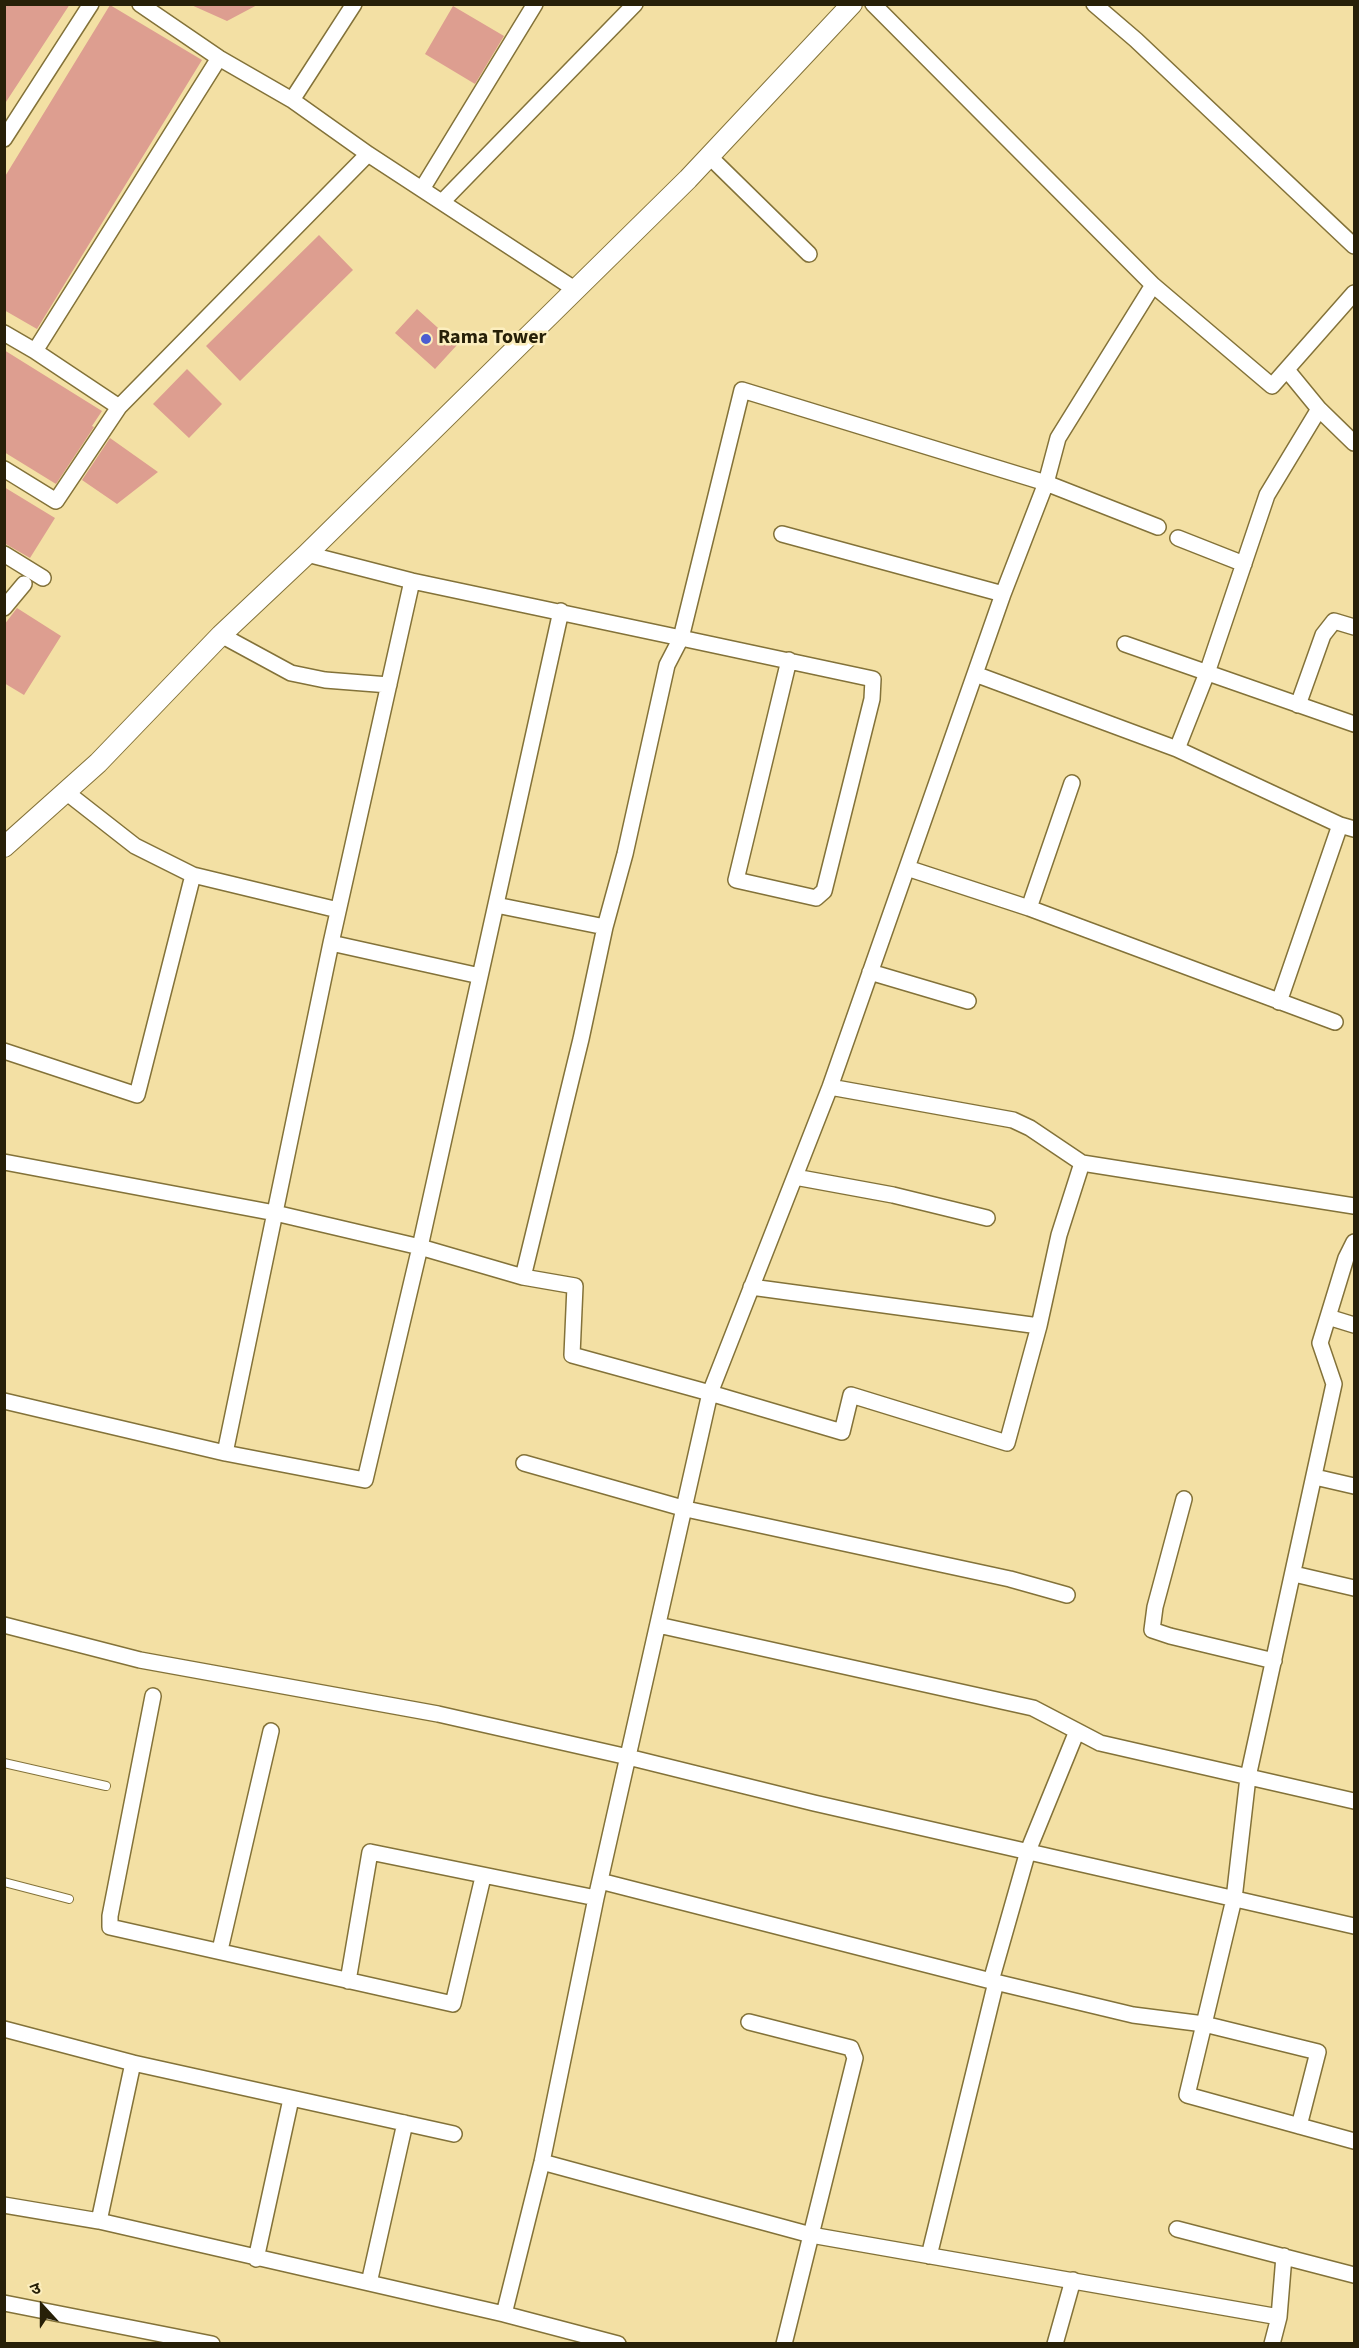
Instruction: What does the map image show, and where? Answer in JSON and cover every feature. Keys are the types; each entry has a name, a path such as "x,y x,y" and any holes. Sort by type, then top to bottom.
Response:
{"street":[{"path":"4,139 91,4"},
{"path":"140,4 162,11 219,58 292,100 368,154 576,290"},
{"path":"292,100 354,4"},
{"path":"422,189 473,102 535,4"},
{"path":"442,202 635,4"},
{"path":"4,847 98,763 221,635 307,554 710,157 852,4"},
{"path":"873,4 1153,285 1272,386 1354,293"},
{"path":"1094,4 1136,40 1354,246"},
{"path":"35,351 219,58"},
{"path":"4,469 56,501 119,407 368,154"},
{"path":"710,157 809,254"},
{"path":"504,2314 542,2162 596,1898 710,1393 830,1087 1003,594 1046,483 1058,438 1153,285"},
{"path":"4,333 119,407"},
{"path":"1287,370 1319,409 1354,443"},
{"path":"523,1277 581,1040 604,927 625,854 667,665 681,638 742,390 1046,483 1158,527"},
{"path":"1177,749 1207,673 1267,495 1319,409"},
{"path":"782,534 1003,594"},
{"path":"1178,538 1244,564"},
{"path":"4,554 43,578"},
{"path":"307,554 412,581 561,611 681,638 789,660 873,679 872,699 824,891 816,898 736,880 789,660"},
{"path":"225,1453 338,909 412,581"},
{"path":"4,608 24,584"},
{"path":"4,1401 225,1453 365,1480 420,1247 561,611"},
{"path":"1298,705 1323,635 1334,621 1354,627"},
{"path":"221,635 291,674 326,680 389,685"},
{"path":"1125,644 1354,724"},
{"path":"975,674 1177,749 1347,827 1279,1002"},
{"path":"1029,908 1072,783"},
{"path":"66,792 135,846 193,875 338,909"},
{"path":"907,868 1029,908 1335,1022"},
{"path":"4,1051 137,1095 193,875"},
{"path":"496,905 604,927"},
{"path":"331,943 480,976"},
{"path":"870,972 968,1001"},
{"path":"830,1087 1013,1120 1030,1128 1082,1163 1354,1206"},
{"path":"4,1162 275,1213 420,1247 523,1277 575,1286 572,1355 842,1432 851,1395 1007,1443 1039,1326 1059,1235 1082,1163"},
{"path":"795,1177 893,1195 987,1218"},
{"path":"1354,1242 1346,1258 1320,1344 1334,1384 1248,1777 1234,1899 1187,2095 1354,2141"},
{"path":"751,1287 1039,1326"},
{"path":"1328,1317 1354,1325"},
{"path":"524,1462 684,1508 1001,1577 1067,1596"},
{"path":"1315,1478 1354,1486"},
{"path":"1184,1499 1155,1607 1152,1630 1274,1661"},
{"path":"1294,1574 1354,1588"},
{"path":"4,1625 140,1660 438,1714 628,1757 814,1803 1354,1926"},
{"path":"658,1625 1033,1708 1100,1743 1354,1801"},
{"path":"153,1695 110,1916 110,1927 453,2004 483,1877"},
{"path":"220,1950 271,1731"},
{"path":"929,2256 993,1982 1028,1851 1077,1731"},
{"path":"348,1981 370,1852 483,1877 596,1898"},
{"path":"600,1881 993,1982 1132,2015 1204,2024 1318,2052 1299,2126"},
{"path":"749,2022 851,2048 855,2058 784,2343"},
{"path":"4,2029 133,2063 454,2134"},
{"path":"99,2221 133,2063"},
{"path":"256,2259 291,2099"},
{"path":"369,2283 405,2124"},
{"path":"542,2162 811,2235 1279,2318"},
{"path":"4,2205 99,2221 256,2259 504,2314 618,2343"},
{"path":"1177,2229 1354,2275"},
{"path":"1272,2343 1279,2318 1284,2256"},
{"path":"1055,2343 1073,2280"},
{"path":"4,2303 212,2343"}],"lane":[{"path":"4,1763 106,1786"},
{"path":"4,1882 69,1899"}],"building":[{"path":"4,4 70,4 4,105"},
{"path":"189,4 259,4 227,21"},
{"path":"110,5 202,60 37,329 4,310 4,178"},
{"path":"453,6 504,36 475,84 425,54"},
{"path":"319,235 353,270 240,381 206,346"},
{"name":"Rama Tower","path":"417,309 457,345 435,369 395,333"},
{"path":"4,350 102,411 56,484 4,452"},
{"path":"187,369 222,404 189,438 153,404"},
{"path":"110,438 158,472 117,504 82,480"},
{"path":"4,487 55,518 30,558 4,543"},
{"path":"17,608 61,636 24,695 4,683 4,625"}],"place":[{"name":"Rama Tower","path":"426,339"}]}
